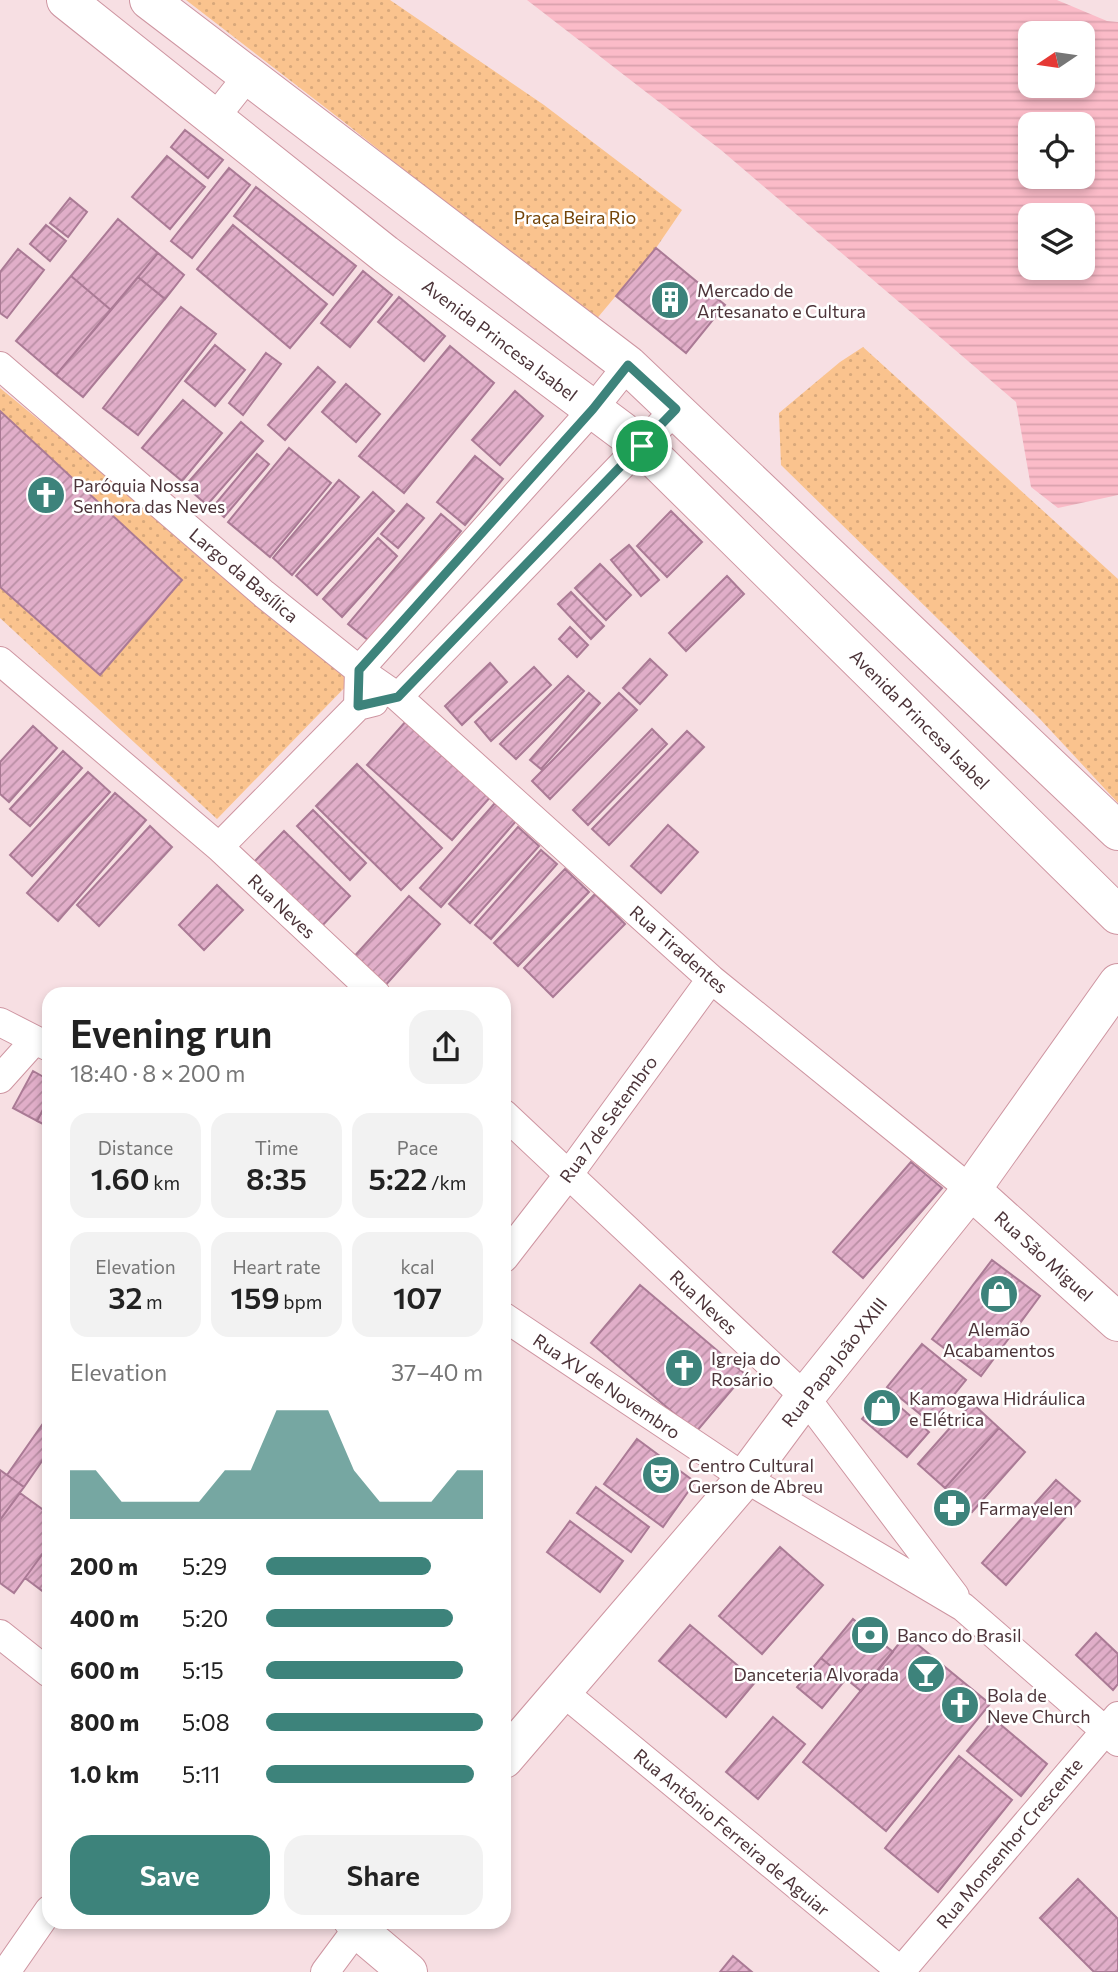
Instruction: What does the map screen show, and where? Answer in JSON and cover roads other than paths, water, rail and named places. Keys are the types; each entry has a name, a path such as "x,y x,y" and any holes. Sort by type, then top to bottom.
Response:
{"main road":[{"name":"Avenida Princesa Isabel","path":"66,0 385,254 642,446 1118,915"},
{"path":"149,0 628,365 1118,831"},
{"name":"Rua Papa João XXIII","path":"511,1751 745,1478 805,1397 971,1189 1118,983"},
{"name":"Rua São Miguel","path":"971,1189 1118,1322"},
{"path":"361,1929 408,1972"}],"street":[{"path":"214,120 247,77"},
{"path":"358,706 359,670 593,409 628,365"},
{"name":"Largo da Basílica","path":"0,366 264,594 359,670 398,697"},
{"path":"0,661 219,847 358,706 398,697 676,409"},
{"name":"Rua Tiradentes","path":"398,697 710,979 971,1189"},
{"name":"Rua Neves","path":"219,847 369,987"},
{"name":"Rua 7 de Setembro","path":"511,1249 569,1174 710,979"},
{"path":"0,1022 42,1044 0,1079"},
{"name":"Rua Neves","path":"511,1120 805,1397 963,1607"},
{"name":"Rua XV de Novembro","path":"511,1322 745,1478 963,1607"},
{"path":"963,1607 1113,1730"},
{"path":"0,1634 42,1667"},
{"name":"Rua Antônio Ferreira de Aguiar","path":"563,1692 901,1971"},
{"name":"Rua Monsenhor Crescente","path":"901,1971 1113,1730"},
{"path":"6,1972 42,1920"},
{"path":"325,1972 353,1929"}],"place":[{"name":"Mercado de Artesanato e Cultura","path":"670,300"},
{"name":"Paróquia Nossa Senhora das Neves","path":"46,495"},
{"name":"Alemão Acabamentos","path":"999,1294"},
{"name":"Igreja do Rosário","path":"684,1368"},
{"name":"Kamogawa Hidráulica e Elétrica","path":"882,1408"},
{"name":"Centro Cultural Gerson de Abreu","path":"661,1475"},
{"name":"Farmayelen","path":"952,1508"},
{"name":"Banco do Brasil","path":"870,1635"},
{"name":"Danceteria Alvorada","path":"926,1674"},
{"name":"Bola de Neve Church","path":"960,1705"}],"park label":[{"name":"Praça Beira Rio","path":"575,217"}]}
